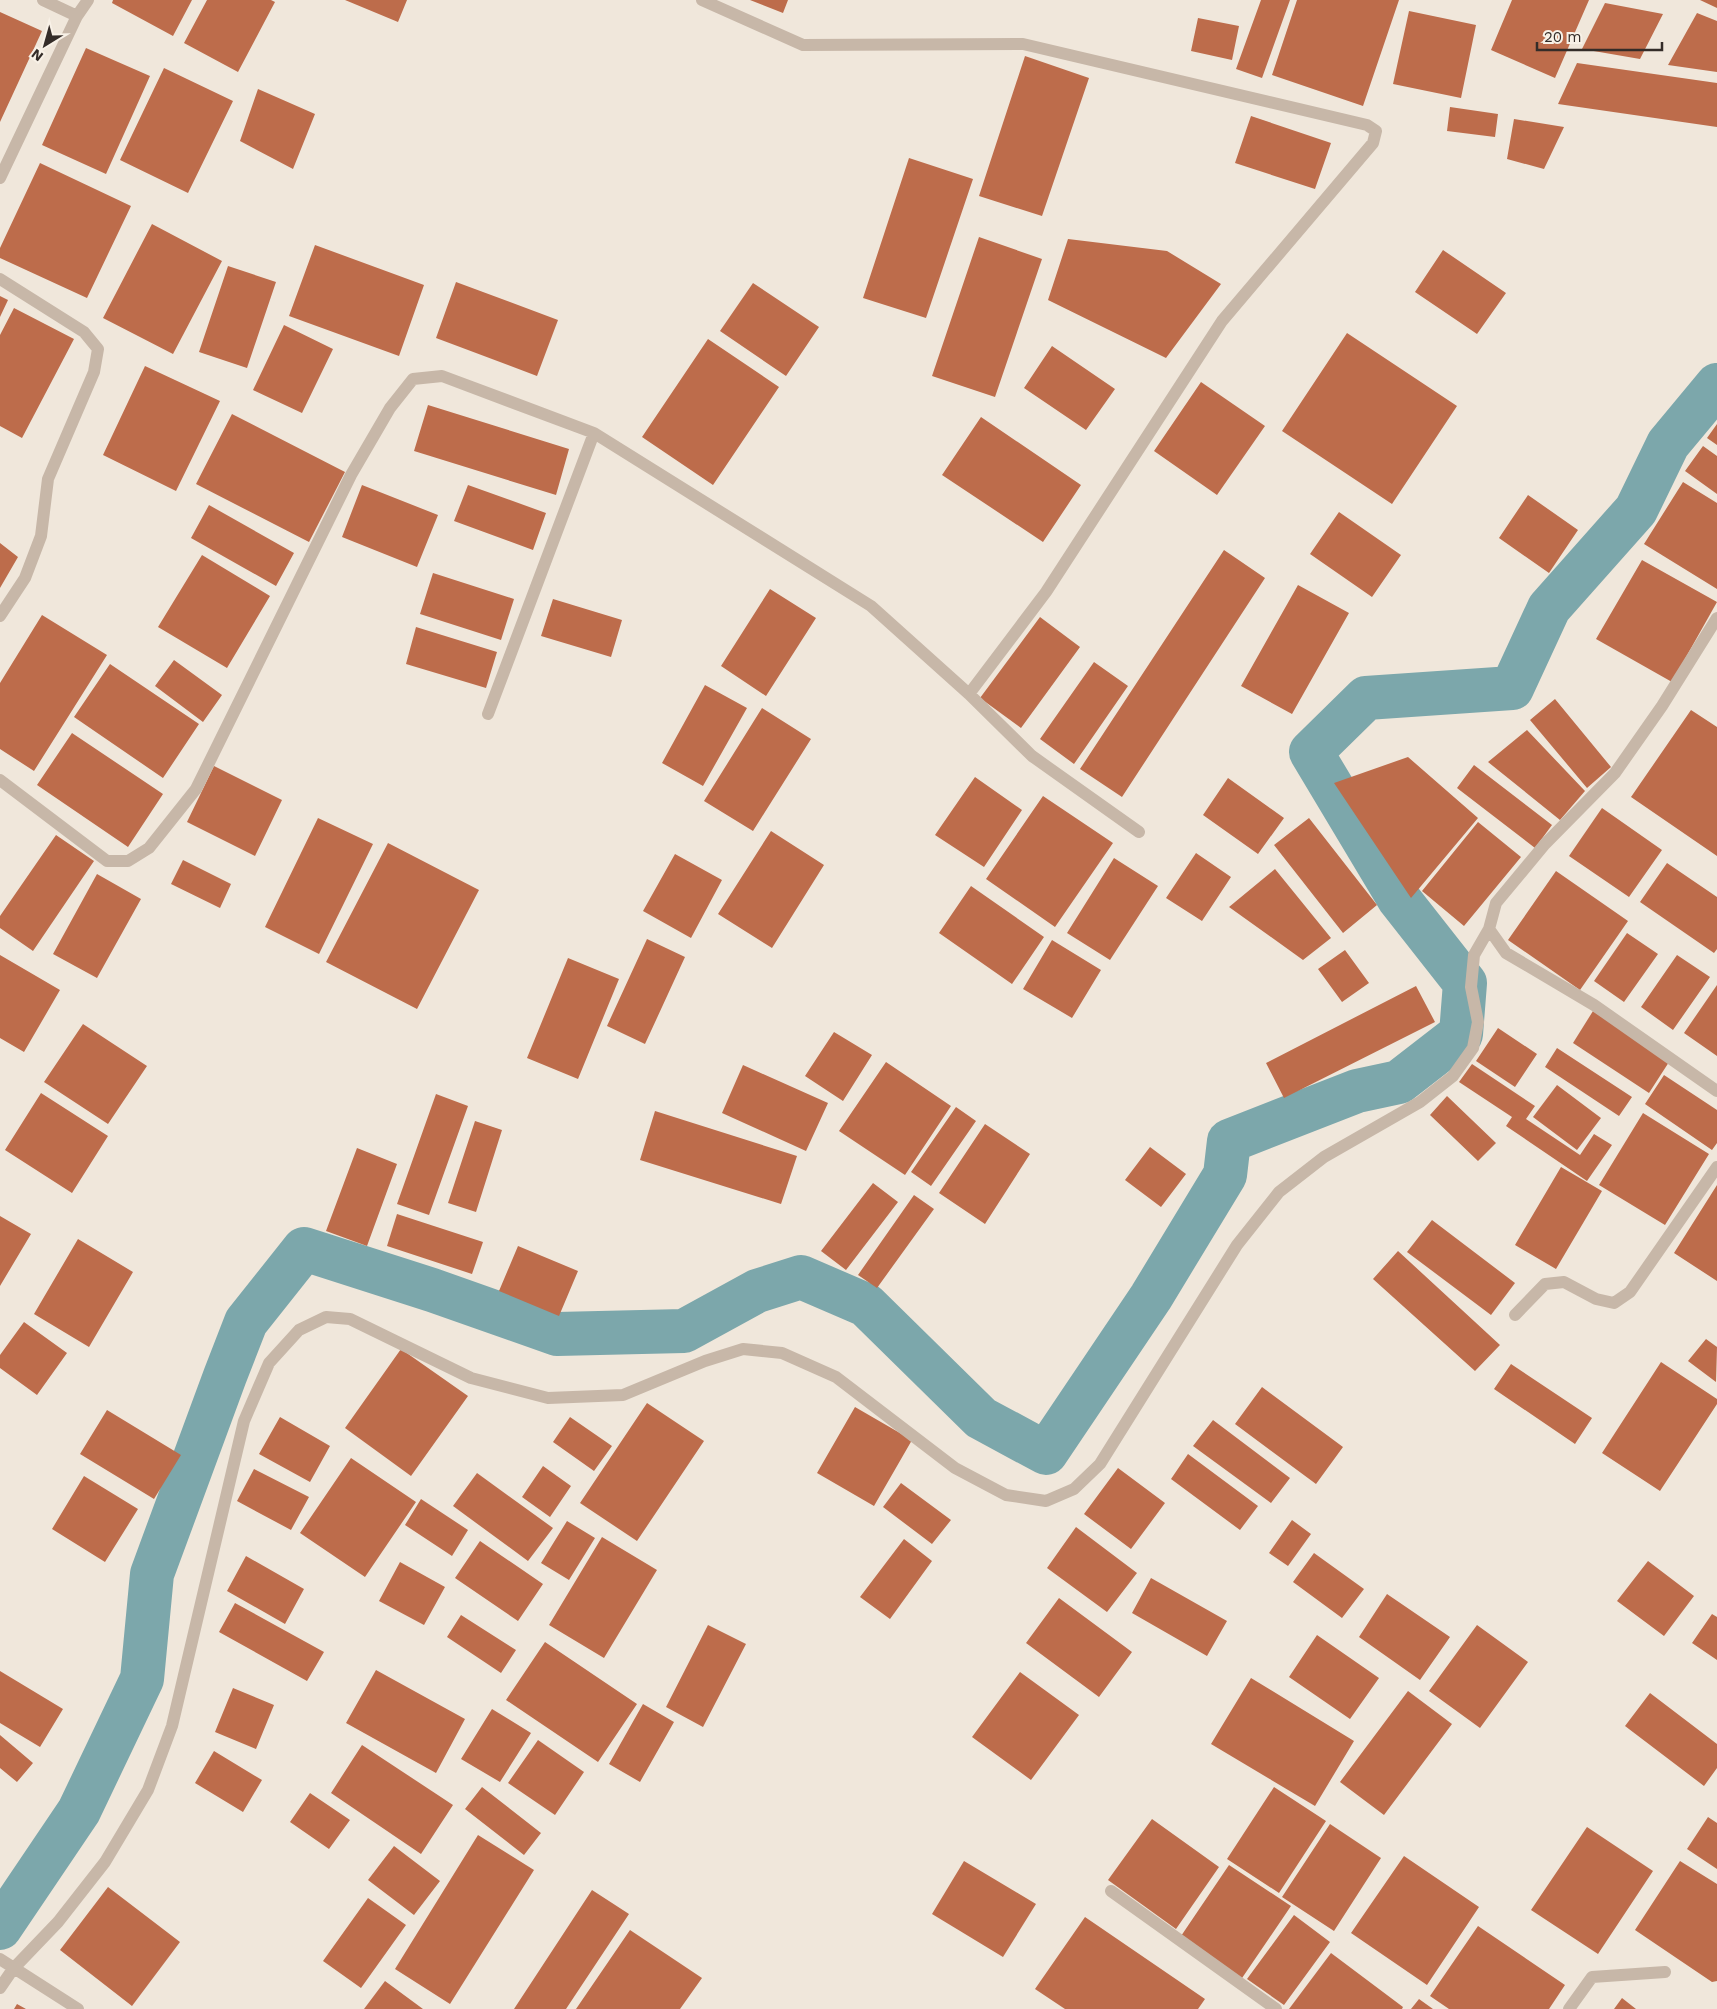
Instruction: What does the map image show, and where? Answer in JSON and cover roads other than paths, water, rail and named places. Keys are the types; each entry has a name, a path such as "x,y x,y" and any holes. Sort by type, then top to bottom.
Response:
{"street":[{"path":"43,0 77,16"},
{"path":"0,178 77,16 88,0"},
{"path":"702,0 803,45 1023,44 1367,125 1376,131 1373,143 1222,321 1046,592 969,694"},
{"path":"0,279 84,332 98,349 94,372 48,479 41,536 24,578 0,616"},
{"path":"0,780 107,861 128,861 149,848 196,789 351,476 390,408 413,379 442,376 594,433 871,606 969,694 1032,756 1139,832"},
{"path":"488,714 594,433"},
{"path":"0,1988 13,1969 58,1922 105,1862 148,1790 172,1726 244,1421 269,1363 299,1330 326,1317 350,1319 471,1378 548,1398 622,1395 705,1361 743,1349 782,1353 836,1377 955,1468 1006,1495 1046,1501 1074,1489 1100,1464 1237,1245 1279,1192 1324,1157 1420,1102 1453,1076 1473,1048 1478,1022 1471,987 1474,955 1489,929 1496,904 1545,844 1615,773 1662,706 1717,618"},
{"path":"1489,929 1506,953 1594,1006 1717,1091"},
{"path":"1515,1315 1545,1284 1564,1282 1596,1299 1614,1303 1630,1292 1717,1167"},
{"path":"1111,1891 1276,2009"},
{"path":"0,1959 78,2009"},
{"path":"1569,2009 1592,1977 1665,1972"}],"waterway":[{"path":"0,1928 79,1811 142,1679 152,1574 225,1376 246,1322 304,1249 432,1290 557,1334 684,1331 757,1291 801,1277 866,1305 981,1418 1046,1453 1151,1297 1225,1175 1229,1141 1357,1091 1399,1082 1461,1034 1465,983 1399,899 1311,752 1366,698 1512,688 1549,608 1636,510 1668,444 1717,385"}]}
